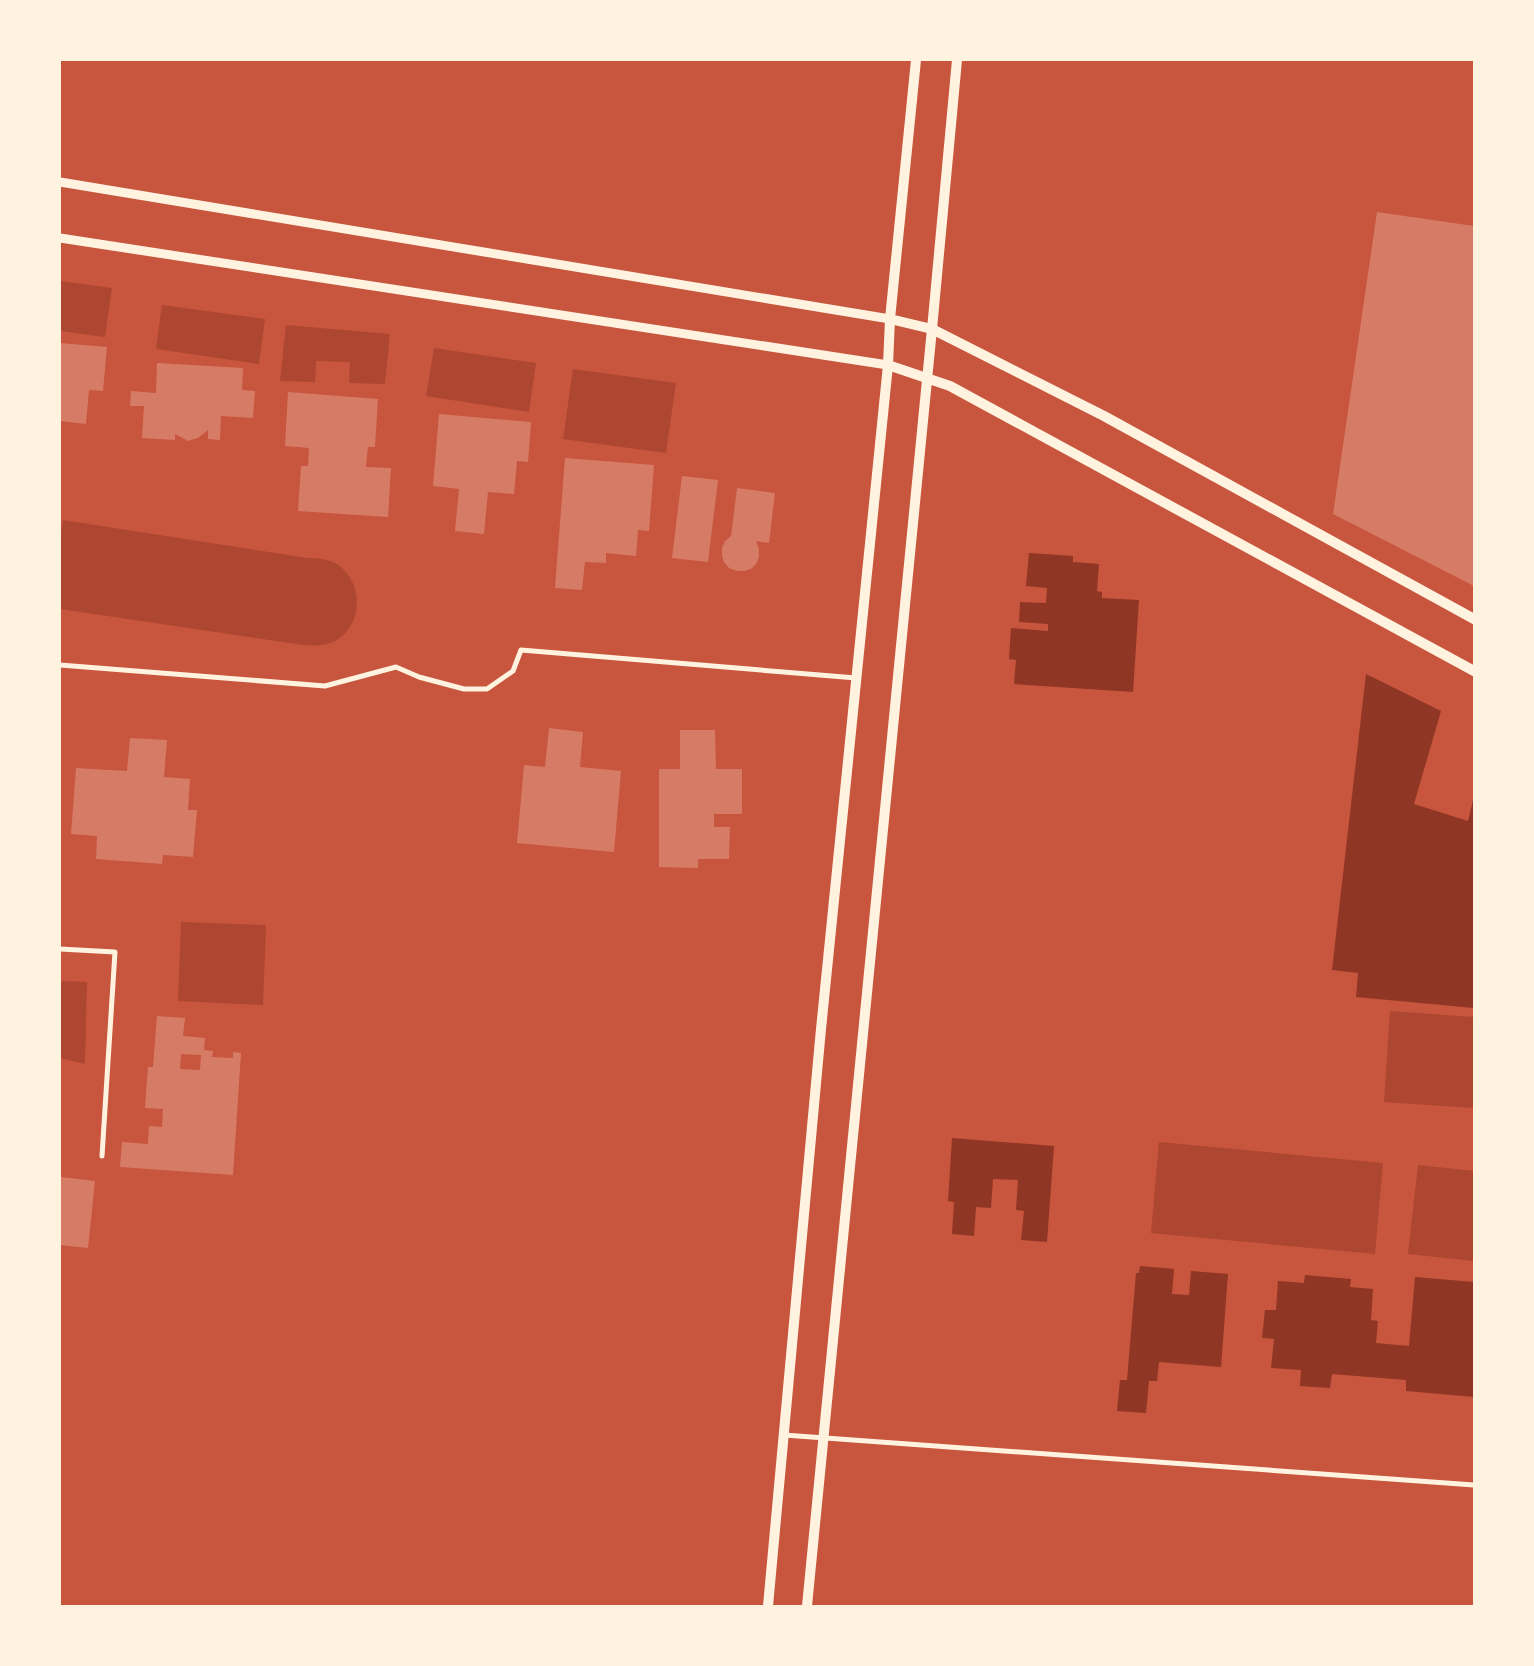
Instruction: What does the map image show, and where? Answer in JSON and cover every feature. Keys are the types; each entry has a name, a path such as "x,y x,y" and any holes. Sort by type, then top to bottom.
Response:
{"main road":[{"path":"768,1606 916,60"},
{"path":"807,1606 957,60"},
{"path":"890,319 932,329 1104,416 1474,619"},
{"path":"888,365 950,386 1474,671"}],"street":[{"path":"60,182 890,319"},
{"path":"60,238 888,365"},
{"path":"60,664 326,686 396,667 419,677 464,689 488,689 512,671 521,650 856,678"},
{"path":"60,949 115,952 102,1156"},
{"path":"784,1435 1474,1485"}],"shaded area":[{"path":"60,281 112,288 105,337 60,331"},
{"path":"162,305 265,319 259,364 156,349"},
{"path":"286,325 390,334 385,384 349,383 350,362 316,361 315,382 280,381"},
{"path":"434,348 536,363 529,412 426,396"},
{"path":"573,369 676,383 666,453 563,439"},
{"path":"63,520 329,560 340,566 353,583 357,604 352,624 346,633 333,642 303,645 60,609 60,539"},
{"path":"1029,553 1073,556 1073,562 1099,564 1097,591 1102,592 1102,598 1139,600 1133,692 1014,684 1016,660 1009,659 1011,628 1048,631 1048,624 1019,622 1020,602 1046,603 1047,588 1026,586"},
{"path":"1366,674 1441,711 1414,804 1468,821 1474,796 1474,1008 1356,997 1358,973 1332,970"},
{"path":"181,922 266,925 263,1005 178,1001"},
{"path":"60,981 87,982 85,1064 60,1058"},
{"path":"1390,1011 1474,1017 1474,1108 1384,1102"},
{"path":"952,1138 1054,1146 1047,1242 1021,1240 1024,1211 1016,1210 1018,1180 993,1179 991,1208 976,1207 974,1236 952,1234 954,1202 948,1201"},
{"path":"1159,1142 1383,1163 1375,1254 1151,1233"},
{"path":"1418,1165 1474,1171 1474,1261 1408,1254"},
{"path":"1140,1266 1174,1269 1172,1294 1189,1295 1191,1271 1228,1274 1221,1367 1159,1362 1157,1381 1149,1381 1146,1413 1117,1411 1120,1380 1127,1380 1136,1273 1139,1273"},
{"path":"1305,1275 1351,1279 1350,1287 1373,1289 1371,1320 1378,1321 1376,1343 1409,1346 1415,1277 1474,1282 1474,1397 1406,1391 1406,1380 1332,1374 1330,1388 1300,1386 1301,1370 1271,1368 1274,1339 1262,1338 1265,1310 1276,1310 1278,1281 1304,1283"}],"building":[{"path":"1377,212 1474,226 1474,586 1333,514"},
{"path":"60,343 107,347 103,391 89,390 86,424 60,421"},
{"path":"157,363 243,368 242,390 255,391 253,418 221,416 220,440 208,439 208,430 198,438 188,441 175,434 175,440 142,438 144,406 130,406 131,391 156,393"},
{"path":"288,392 378,399 375,447 368,447 366,467 391,468 388,517 298,511 301,466 308,466 309,448 285,446"},
{"path":"439,414 531,422 528,462 517,461 514,494 488,492 484,534 455,531 459,489 433,486"},
{"path":"565,458 654,465 649,531 638,530 636,556 606,553 606,563 585,562 582,590 555,588"},
{"path":"682,476 718,480 708,562 672,558"},
{"path":"737,488 775,493 769,543 756,541 759,557 751,569 744,571 729,568 722,556 722,548 725,541 731,536"},
{"path":"549,728 583,732 580,767 621,771 614,852 517,843 524,765 545,767"},
{"path":"680,730 715,730 716,769 742,769 742,814 714,814 714,827 730,827 729,859 698,859 698,868 659,867 659,769 680,769"},
{"path":"130,738 167,740 164,777 190,779 188,810 197,810 193,857 163,855 162,864 96,859 97,836 71,834 76,768 127,771"},
{"path":"157,1016 185,1018 183,1036 205,1038 204,1050 213,1051 212,1057 233,1058 233,1052 241,1053 233,1175 120,1167 122,1142 148,1144 149,1126 162,1127 163,1109 145,1108 148,1067 153,1067","holes":["181,1054 201,1055 200,1070 180,1069"]},
{"path":"61,1177 95,1181 88,1248 60,1245"}]}
